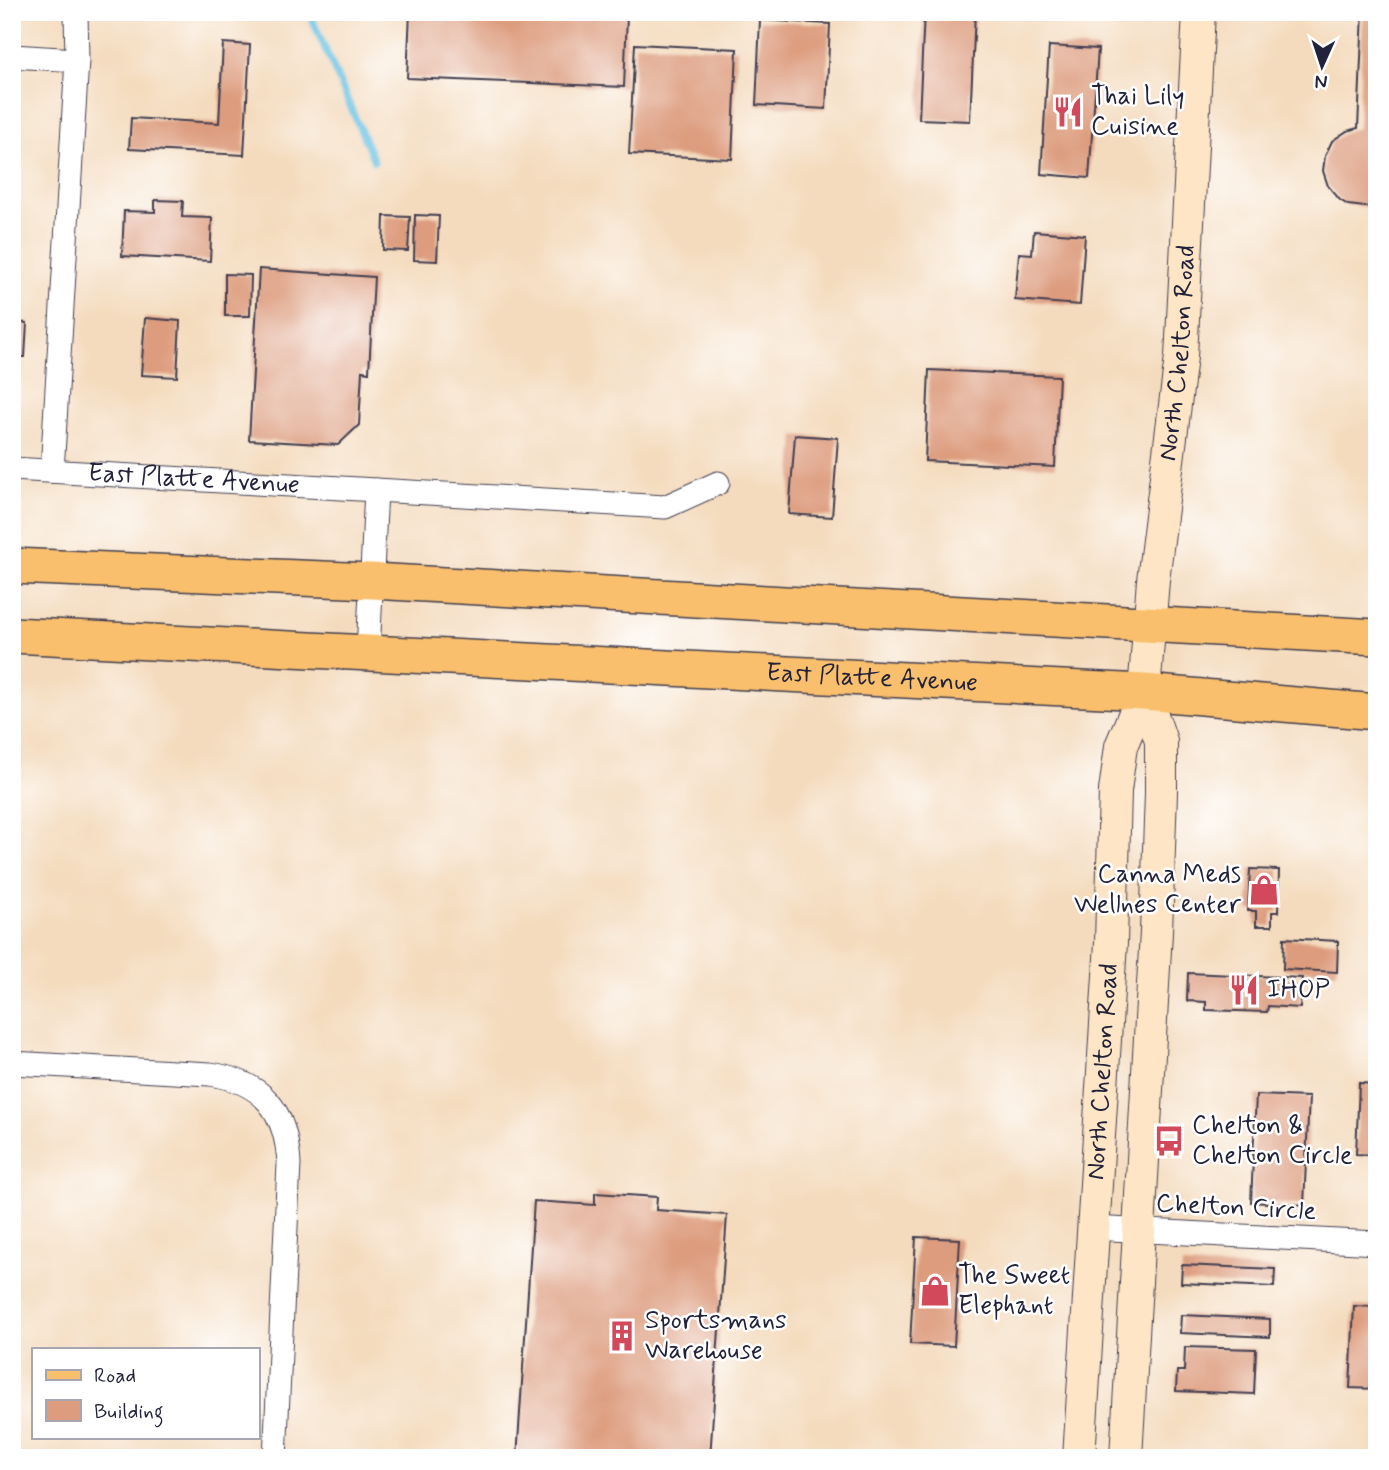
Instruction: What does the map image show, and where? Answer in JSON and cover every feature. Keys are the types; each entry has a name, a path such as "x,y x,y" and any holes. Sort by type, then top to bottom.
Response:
{"main road":[{"name":"North Chelton Road","path":"1079,1458 1111,943 1115,791 1121,746 1144,692 1149,623 1181,357 1199,12"},
{"path":"12,566 372,581 1377,636"},
{"name":"East Platte Avenue","path":"12,635 1144,692 1377,712"},
{"name":"North Chelton Road","path":"1126,1458 1156,932 1161,793 1161,741 1144,692"}],"street":[{"path":"52,471 77,60 76,12"},
{"path":"12,56 77,60"},
{"name":"East Platte Avenue","path":"12,469 665,507 718,483"},
{"path":"368,653 376,489"},
{"path":"12,1063 230,1077 247,1084 262,1095 275,1110 284,1128 289,1164 275,1458"},
{"name":"Chelton Circle","path":"1092,1228 1377,1243"}],"building":[{"path":"410,12 543,12 627,16 624,87 407,78"},
{"path":"924,12 975,12 970,121 919,119"},
{"path":"1363,12 1377,12 1372,129 1377,130 1377,205 1365,207 1348,205 1340,200 1328,186 1323,171 1325,156 1332,141 1347,131 1358,128"},
{"path":"760,20 830,24 826,109 756,105"},
{"path":"223,43 250,45 244,155 129,149 131,118 219,123"},
{"path":"635,44 737,49 732,159 629,154"},
{"path":"1049,46 1098,49 1089,178 1041,174"},
{"path":"155,200 183,201 182,217 212,218 210,261 122,256 124,211 155,212"},
{"path":"415,215 439,216 437,261 414,260"},
{"path":"384,216 410,217 408,251 383,250"},
{"path":"1034,231 1085,235 1080,305 1015,300 1019,253 1032,254"},
{"path":"259,269 374,277 369,372 362,371 359,425 338,445 249,440"},
{"path":"225,274 251,275 250,316 225,316"},
{"path":"145,318 180,321 177,377 141,375"},
{"path":"12,322 27,323 25,357 12,357"},
{"path":"929,370 1059,376 1055,467 925,461"},
{"path":"795,435 838,438 832,517 789,514"},
{"name":"Canna Meds Wellnes Center","path":"1250,869 1279,870 1278,912 1272,912 1272,926 1256,926 1256,911 1248,911"},
{"path":"1284,938 1338,941 1337,972 1283,969"},
{"name":"IHOP","path":"1188,973 1302,978 1300,1008 1268,1006 1267,1012 1206,1010 1206,1002 1187,1001"},
{"path":"1359,1083 1377,1084 1377,1155 1356,1154"},
{"path":"1256,1095 1309,1097 1304,1205 1251,1202"},
{"name":"Sportsmans Warehouse","path":"595,1193 657,1197 656,1210 727,1215 710,1458 517,1458 534,1201 595,1205"},
{"name":"The Sweet Elephant","path":"916,1237 960,1239 954,1346 910,1344"},
{"path":"1182,1265 1275,1269 1274,1287 1181,1283"},
{"path":"1354,1306 1377,1307 1377,1389 1350,1388"},
{"path":"1181,1315 1270,1319 1270,1337 1180,1333"},
{"path":"1185,1347 1256,1349 1254,1394 1176,1391 1177,1371 1184,1371"}],"waterway":[{"path":"309,12 374,161"}],"place":[{"name":"Thai Lily Cuisine","path":"1068,112"},
{"name":"Canna Meds Wellnes Center","path":"1264,890"},
{"name":"IHOP","path":"1244,990"},
{"name":"Chelton & Chelton Circle","path":"1169,1141"},
{"name":"The Sweet Elephant","path":"935,1291"},
{"name":"Sportsmans Warehouse","path":"622,1336"}]}
